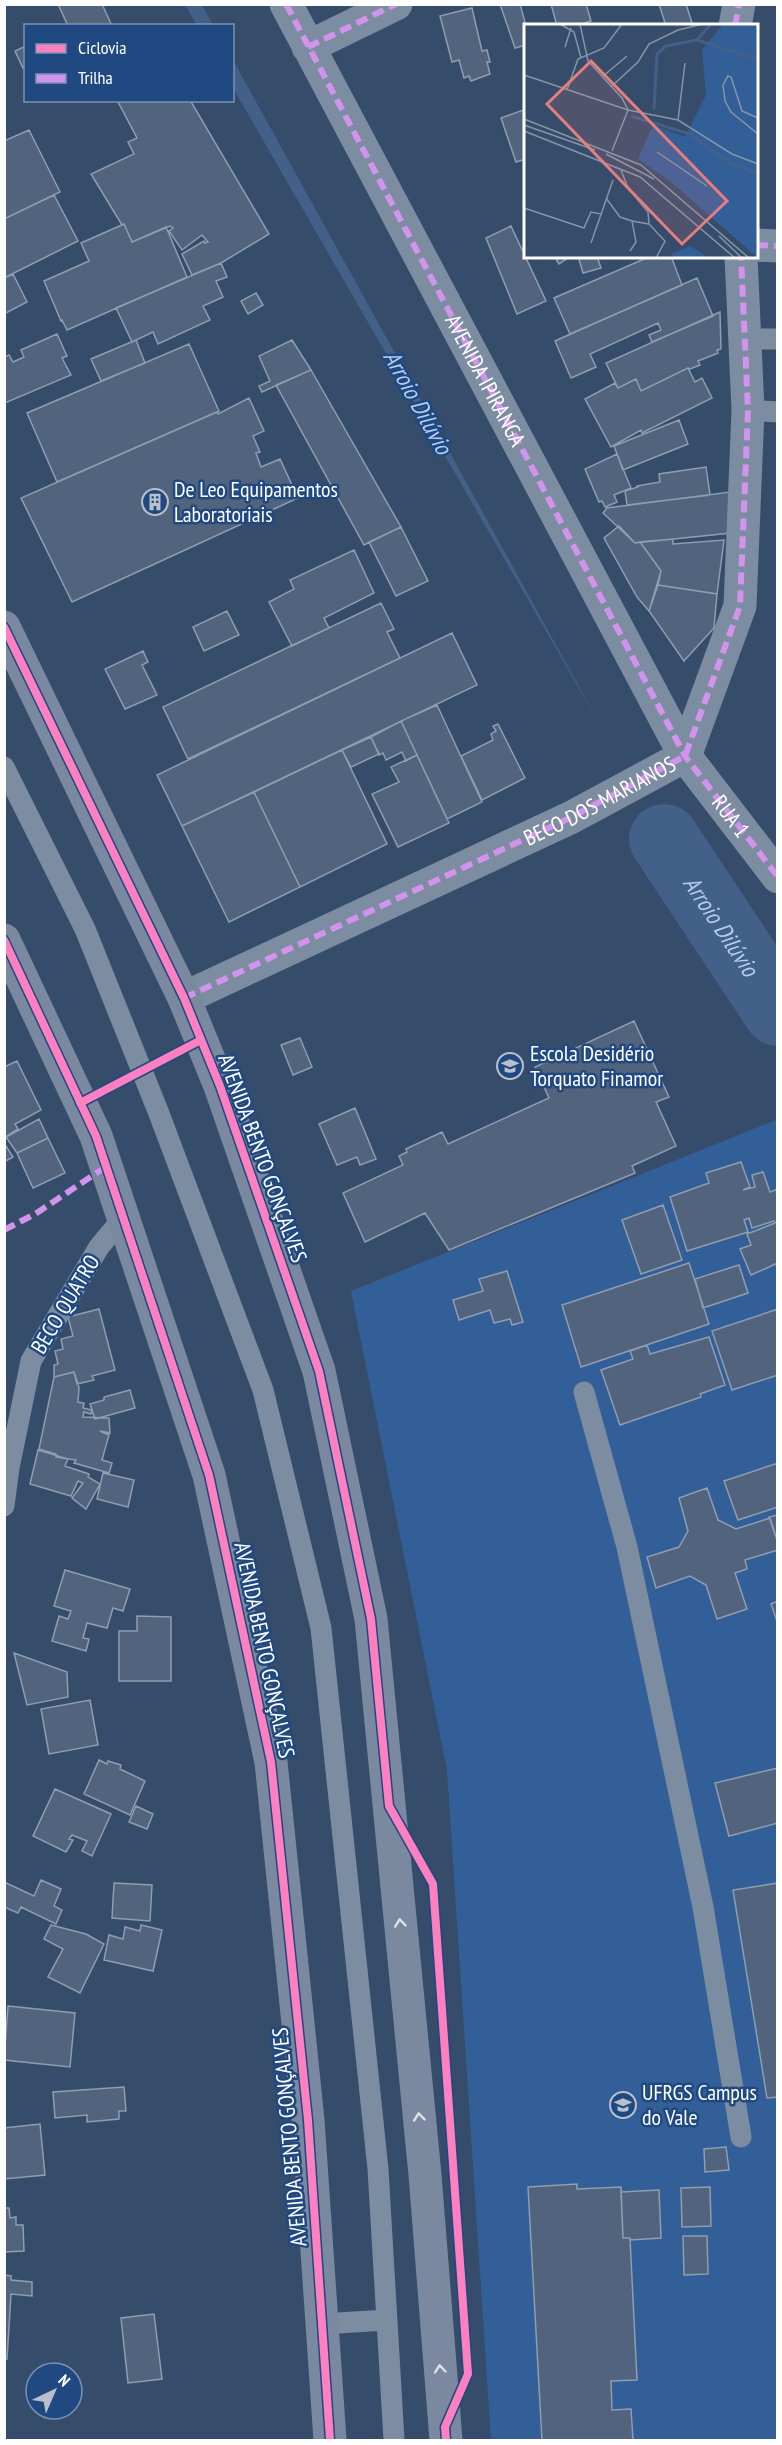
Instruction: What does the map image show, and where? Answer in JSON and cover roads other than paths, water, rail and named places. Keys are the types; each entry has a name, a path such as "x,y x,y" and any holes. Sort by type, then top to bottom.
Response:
{"main road":[{"name":"AVENIDA BENTO GONÇALVES","path":"4,627 184,998 220,1086 319,1371 371,1619 425,2175 446,2440"},
{"name":"AVENIDA BENTO GONÇALVES","path":"4,940 96,1136 209,1475 271,1762 308,2120 330,2440"}],"street":[{"name":"AVENIDA IPIRANGA","path":"286,4 685,756"},
{"path":"308,47 396,4"},
{"path":"735,24 739,4"},
{"path":"758,245 777,246"},
{"name":"BECO DOS MARIANOS","path":"184,998 572,817 685,756 740,606 763,411 762,339 742,258"},
{"name":"RUA 1","path":"685,756 777,877"}],"lane":[{"path":"4,767 85,928 158,1111 263,1390 321,1628 378,2169 394,2440"},
{"name":"BECO QUATRO","path":"4,1506 9,1468 31,1361 99,1247 124,1217"},
{"path":"584,1392 627,1547 703,1907 741,2137"},
{"path":"322,2324 386,2320"}],"water":[{"path":"185,5 202,5 212,24 196,24"},
{"name":"Arroio Dilúvio","path":"234,62 603,730 234,90"}],"waterway":[{"name":"Arroio Dilúvio","path":"664,839 778,1011"}],"place":[{"name":"De Leo Equipamentos Laboratoriais","path":"155,502"},
{"name":"Escola Desidério Torquato Finamor","path":"510,1066"},
{"name":"UFRGS Campus do Vale","path":"623,2105"}]}
